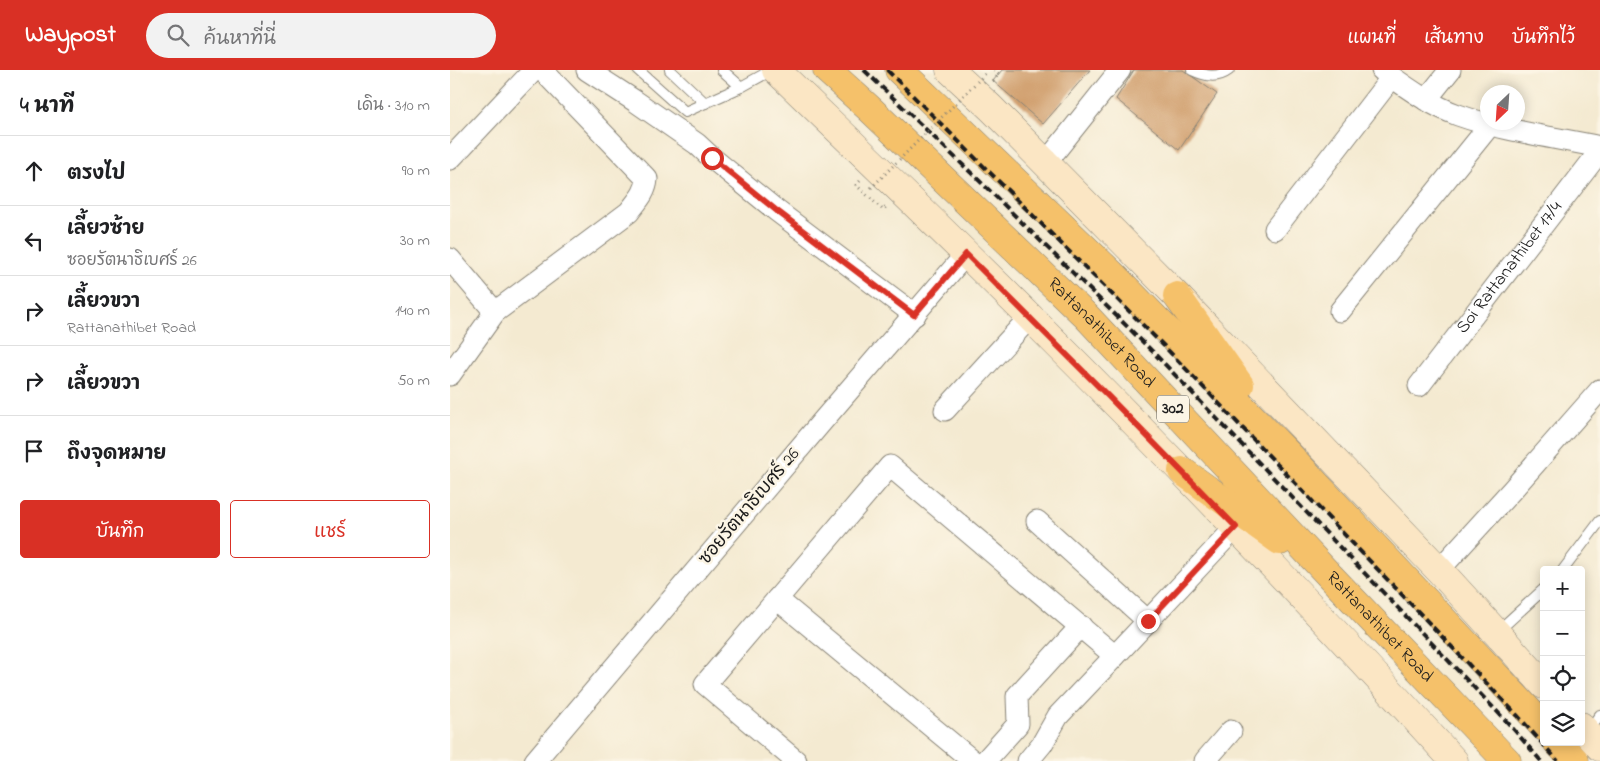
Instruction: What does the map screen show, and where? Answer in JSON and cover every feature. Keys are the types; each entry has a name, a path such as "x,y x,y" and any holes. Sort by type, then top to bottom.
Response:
{"main road":[{"name":"Rattanathibet Road","path":"776,70 1030,317 1182,471 1346,643 1454,761"},
{"name":"Rattanathibet Road","path":"827,70 1087,317 1507,761"},
{"path":"899,70 1114,276 1288,454 1540,723"},
{"path":"950,70 991,108 1177,296 1439,570 1540,681"},
{"path":"1177,296 1288,454"},
{"path":"1182,471 1329,575"},
{"path":"1562,746 1575,761"}],"street":[{"path":"450,158 534,70"},
{"path":"450,375 495,312 629,212 647,186 647,179 542,70"},
{"path":"587,70 697,144 777,211 914,315"},
{"path":"1045,164 1120,70"},
{"path":"1426,100 1450,70"},
{"path":"1275,228 1387,74 1426,100 1456,115 1480,122"},
{"path":"1340,311 1486,130"},
{"path":"1515,130 1600,147"},
{"name":"Soi Rattanathibet 17/4","path":"1419,386 1600,151"},
{"name":"ซอยรัตนาธิเบศร์ 26","path":"535,761 966,254"},
{"path":"450,260 495,312"},
{"path":"945,410 1030,317"},
{"path":"1439,570 1600,390"},
{"path":"796,761 705,684 890,466 1115,656"},
{"path":"1037,521 1148,621"},
{"path":"1028,761 1042,744 1058,716 1236,527"},
{"path":"777,599 973,761"},
{"path":"985,761 1018,724 1017,696 1081,626"},
{"path":"1204,761 1231,731"}],"lane":[{"path":"638,70 685,112 741,87 772,70"},
{"path":"670,70 705,103"},
{"path":"722,70 741,87"},
{"path":"1192,70 1210,77 1224,74 1229,70"},
{"path":"1566,566 1600,521"},
{"path":"1496,633 1540,593"}],"path":[{"path":"871,188 985,74"}],"building":[{"path":"1002,70 1090,70 1043,124 993,81"},
{"path":"1134,70 1183,70 1217,94 1179,150 1116,99"}],"railway":[{"path":"864,70 1154,353 1509,724 1541,761"},
{"path":"887,70 1163,345 1518,716 1558,761"}],"route":[{"path":"712,158 777,211 914,315 966,254 1236,527 1148,621"}]}
